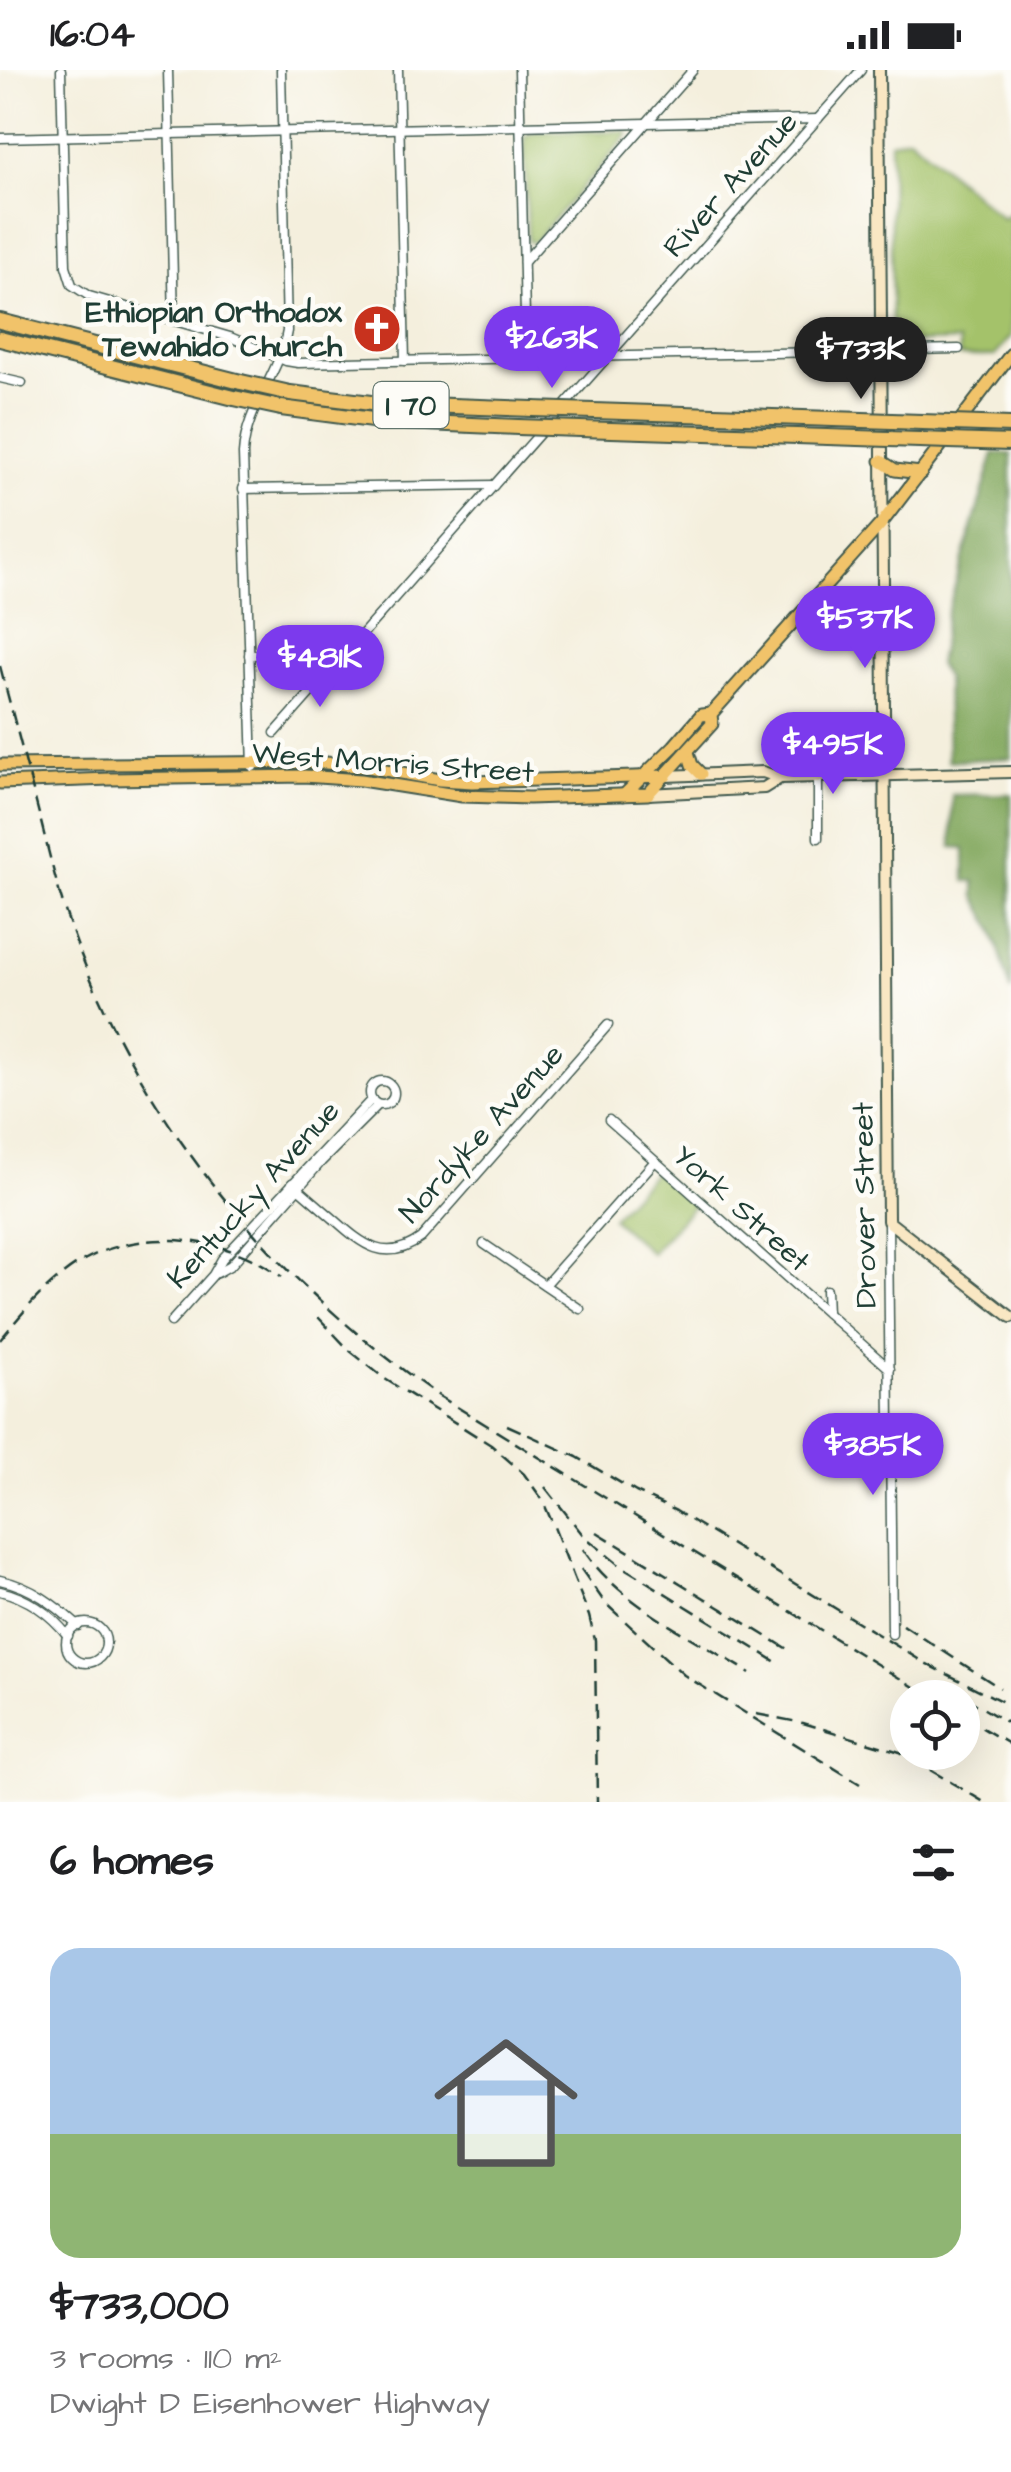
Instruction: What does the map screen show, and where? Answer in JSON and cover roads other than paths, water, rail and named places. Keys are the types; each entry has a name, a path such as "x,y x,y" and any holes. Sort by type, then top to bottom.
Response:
{"highway":[{"name":"I 70","path":"0,321 241,382 370,403 1011,425"},
{"name":"I 70","path":"0,339 234,398 380,420 1011,443"}],"main road":[{"path":"648,794 712,724 712,714 881,524 1011,354"},
{"path":"881,461 896,470 921,473"},
{"path":"624,796 702,715 712,714"},
{"path":"688,752 700,774"},
{"name":"West Morris Street","path":"0,765 334,764 453,781 496,782 666,776"},
{"path":"338,778 356,773 396,779 405,774"},
{"name":"West Morris Street","path":"0,783 338,778 477,797 648,794"},
{"path":"417,790 430,784 476,788 496,782"}],"street":[{"path":"61,70 66,272 70,282 89,296 236,340 297,364 960,349"},
{"path":"168,70 174,321"},
{"path":"253,777 242,454 246,426 279,358 287,325 281,70"},
{"path":"398,70 405,361"},
{"path":"524,262 692,70"},
{"name":"River Avenue","path":"275,733 861,70"},
{"name":"Drover Street","path":"879,70 892,1634"},
{"path":"521,72 526,358"},
{"path":"0,138 818,118"},
{"path":"0,378 22,383"},
{"path":"243,489 494,485"},
{"path":"249,655 287,656 321,680"},
{"name":"West Morris Street","path":"666,776 762,772 780,778 1011,772"},
{"path":"818,777 818,838"},
{"name":"West Morris Street","path":"648,794 764,788 780,778"},
{"name":"Nordyke Avenue","path":"295,1185 358,1240 378,1249 398,1249 419,1240 608,1025"},
{"name":"Kentucky Avenue","path":"171,1322 213,1275 222,1259 374,1102"},
{"name":"York Street","path":"609,1120 891,1370"},
{"path":"545,1285 655,1161"},
{"path":"888,1220 1011,1317"},
{"path":"484,1244 580,1309"},
{"path":"826,1290 827,1313"},
{"path":"0,1580 34,1591 78,1626"},
{"path":"0,1590 41,1608 60,1625 68,1636 68,1650 78,1661 89,1663 102,1656 106,1643 103,1632 91,1624 78,1626 68,1636"}],"railway":[{"path":"0,666 62,902 101,1001 174,1132 268,1249 378,1351 439,1396 903,1680"},
{"path":"0,1340 55,1280 77,1264 127,1244 154,1240 209,1244 260,1263 282,1277"},
{"path":"318,1317 349,1350 385,1379 491,1445 524,1474 542,1499 595,1640 597,1802"},
{"path":"507,1425 577,1457 676,1511 923,1662 1011,1706"},
{"path":"545,1487 583,1535 618,1564 781,1665"},
{"path":"597,1532 789,1650"},
{"path":"583,1549 598,1569 637,1604 750,1673"},
{"path":"581,1569 605,1603 684,1675 860,1784"},
{"path":"903,1625 1000,1688"},
{"path":"980,1707 1011,1725"},
{"path":"756,1714 803,1723 900,1752 984,1802"},
{"path":"980,1727 1011,1745"}],"place":[{"name":"Ethiopian Orthodox Tewahido Church","path":"377,329"}]}
